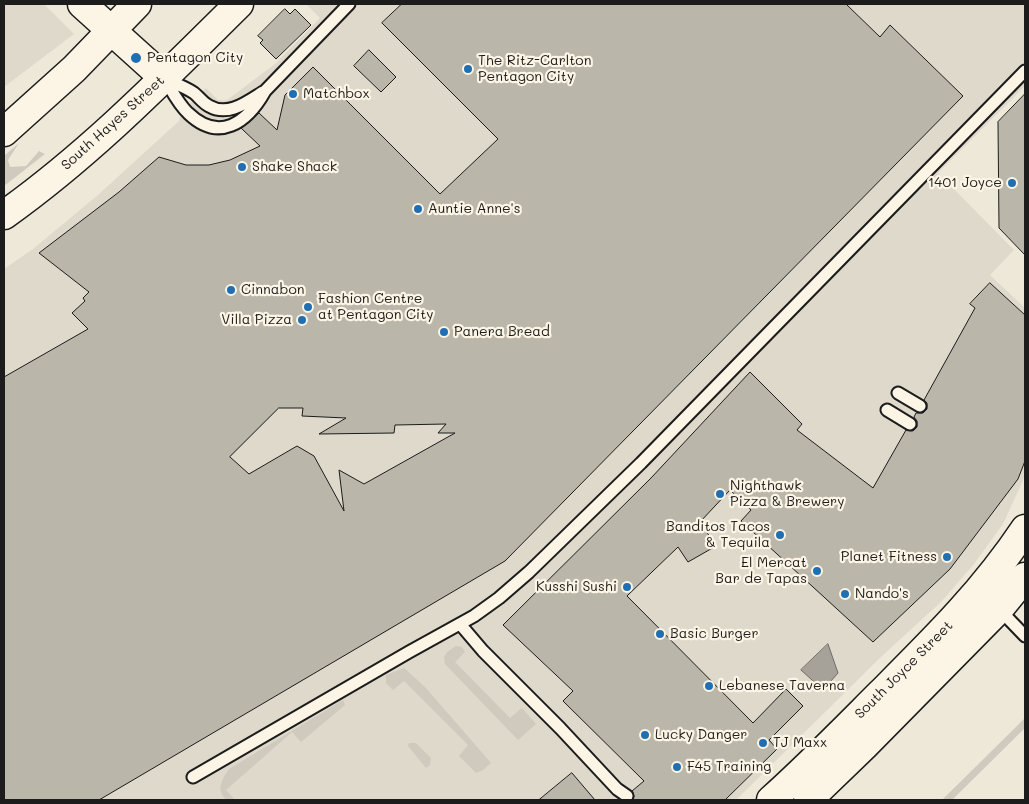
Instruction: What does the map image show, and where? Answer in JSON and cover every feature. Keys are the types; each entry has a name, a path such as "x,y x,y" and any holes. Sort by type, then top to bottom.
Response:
{"main road":[{"path":"82,4 164,78"},
{"path":"4,132 74,69 136,4"},
{"name":"South Hayes Street","path":"4,215 80,155 164,78 239,4"},
{"name":"South Joyce Street","path":"771,800 796,778 907,668 971,600 996,572 1025,530"},
{"name":"South Joyce Street","path":"808,800 999,609 1025,577"}],"lane":[{"path":"164,78 187,112 203,124 217,129 228,126 246,117 265,92 349,4"},
{"path":"193,777 474,616 499,598 529,572 641,463 1025,71"},
{"path":"164,78 193,93 208,106 216,110 236,108 265,92"},
{"path":"898,393 920,406"},
{"path":"887,410 910,424"},
{"path":"999,609 1025,636"},
{"path":"460,624 617,789 627,796"}],"shaded area":[{"path":"4,4 44,4 74,34 4,87"},
{"path":"306,4 1025,4 1025,86 938,173 1014,250 990,275 1025,308 1025,476 1003,524 974,564 941,602 883,655 736,800 4,800 4,269 33,249 98,195 179,121 181,112 206,88 218,100 227,100 275,64 320,18"},
{"path":"19,143 8,160 10,167 26,166 39,151 45,154 4,186 4,156"},
{"path":"828,644 838,673 823,690 801,670"},
{"path":"456,646 462,647 465,652 455,662 510,718 522,708 536,724 518,740 445,664 444,657 447,652"},
{"path":"404,668 425,687 491,763 483,770 476,773 459,756 468,745 404,681 393,690 386,683 386,675"},
{"path":"343,700 345,705 301,742 292,732 226,790 234,799 227,800 223,796 221,785 229,769"},
{"path":"1025,718 1025,728 952,800 942,800"},
{"path":"409,743 416,743 431,758 430,765 426,768 408,746"}],"building":[{"path":"402,4 846,4 880,37 890,25 963,96 505,561 99,800 4,800 4,377 88,329 72,313 85,301 83,298 89,292 39,253 119,192 159,157 186,165 209,165 230,160 260,146 241,128 259,113 277,130 285,95 313,67 440,194 498,139 382,23","holes":["279,408 303,408 302,416 346,418 319,434 394,433 395,425 446,424 438,433 455,433 364,484 339,470 344,511 314,456 297,446 249,474 230,457"]},
{"path":"285,9 290,14 295,9 311,25 276,59 260,43 263,40 258,36"},
{"path":"369,50 396,77 381,92 354,66"},
{"name":"1401 Joyce","path":"1025,94 1025,255 999,228 998,122"},
{"path":"990,283 1025,315 1025,461 1018,479 950,569 873,642 741,521 751,510 730,490 700,522 716,546 688,562 678,547 627,596 753,723 786,689 803,706 769,740 777,749 725,800 633,800 632,791 644,781 563,701 573,691 503,625 651,478 750,372 802,424 797,430 873,488 906,430 913,431 917,427 917,421 914,417 916,413 923,413 927,409 927,403 924,400 975,308 970,304"},
{"path":"572,773 595,800 539,800"}],"place":[{"name":"Pentagon City","path":"136,58"},
{"name":"The Ritz-Carlton Pentagon City","path":"468,69"},
{"name":"Matchbox","path":"293,94"},
{"name":"Shake Shack","path":"242,167"},
{"name":"1401 Joyce","path":"1012,183"},
{"name":"Auntie Anne's","path":"418,209"},
{"name":"Cinnabon","path":"231,290"},
{"name":"Fashion Centre at Pentagon City","path":"308,307"},
{"name":"Villa Pizza","path":"302,320"},
{"name":"Panera Bread","path":"444,332"},
{"name":"Nighthawk Pizza & Brewery","path":"720,494"},
{"name":"Banditos Tacos & Tequila","path":"780,535"},
{"name":"Planet Fitness","path":"947,557"},
{"name":"El Mercat Bar de Tapas","path":"817,571"},
{"name":"Kusshi Sushi","path":"627,587"},
{"name":"Nando's","path":"845,594"},
{"name":"Basic Burger","path":"660,634"},
{"name":"Lebanese Taverna","path":"709,686"},
{"name":"Lucky Danger","path":"645,735"},
{"name":"TJ Maxx","path":"763,743"},
{"name":"F45 Training","path":"677,767"}]}
